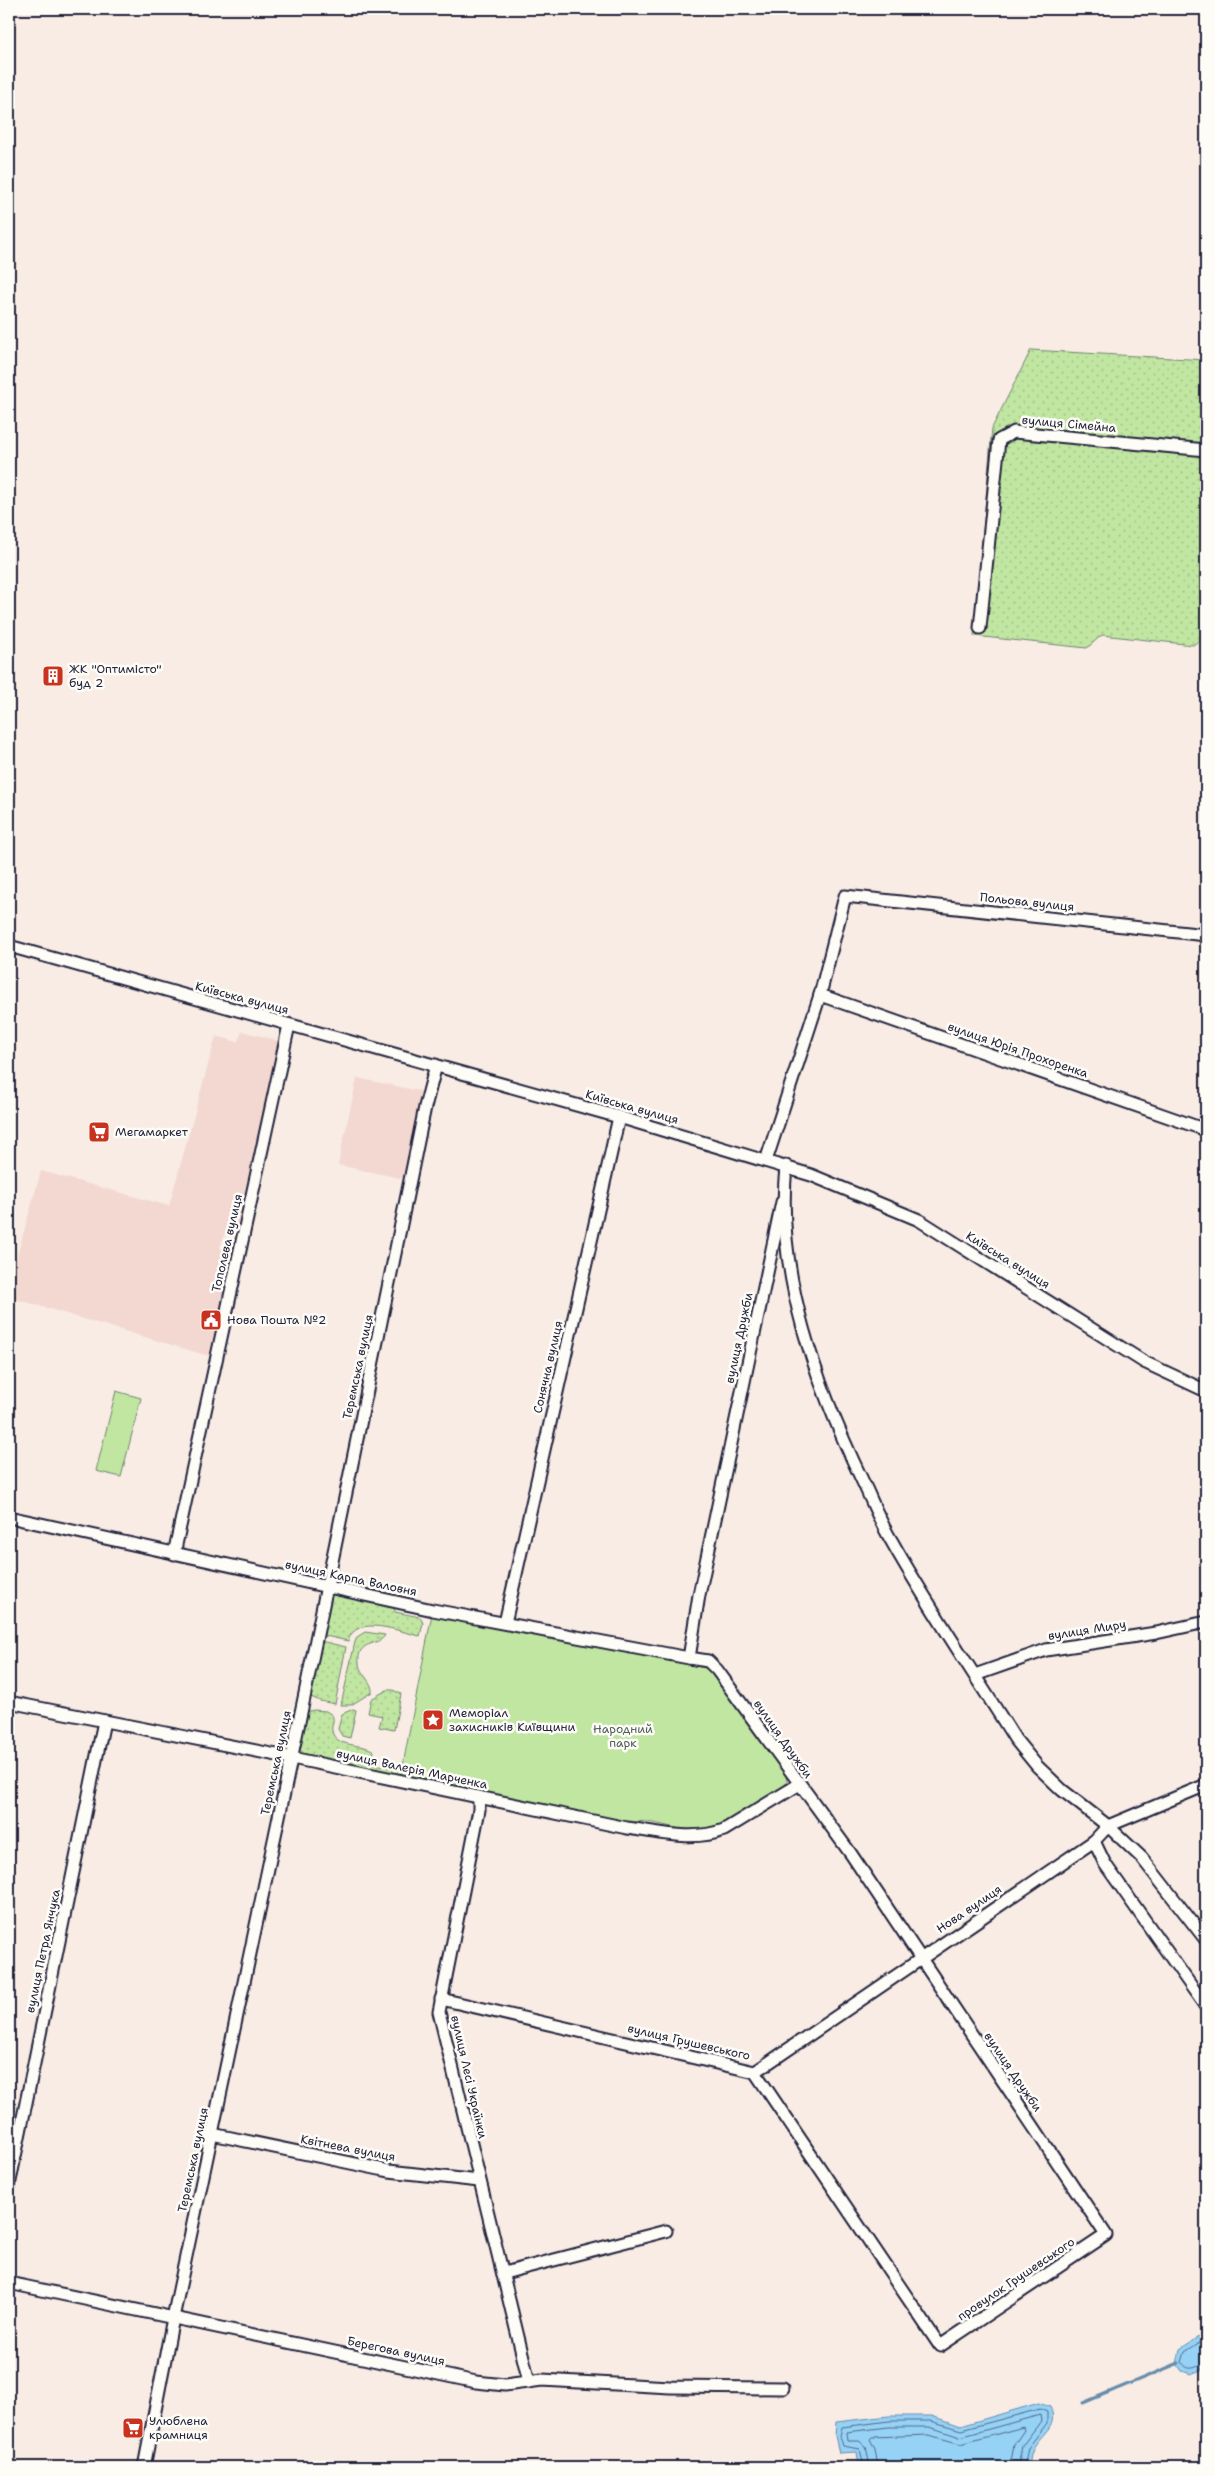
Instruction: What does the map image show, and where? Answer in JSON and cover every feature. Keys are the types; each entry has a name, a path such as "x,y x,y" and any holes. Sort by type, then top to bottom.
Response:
{"street":[{"name":"вулиця Сімейна","path":"980,628 999,440 1014,432 1206,450"},
{"name":"Польова вулиця","path":"820,995 846,896 1206,934"},
{"name":"Київська вулиця","path":"9,946 619,1117 786,1166 919,1220 1144,1362 1206,1391"},
{"path":"766,1161 820,995"},
{"name":"вулиця Юрія Прохоренка","path":"820,995 1206,1130"},
{"name":"Тополева вулиця","path":"174,1554 289,1025"},
{"name":"Теремська вулиця","path":"144,2467 173,2318 292,1758 425,1107 436,1066"},
{"name":"Сонячна вулиця","path":"505,1623 619,1117"},
{"path":"786,1166 782,1202 794,1289 810,1347 848,1450 890,1539 1015,1739 1037,1766 1062,1790 1108,1826 1159,1878 1206,1940"},
{"name":"вулиця Дружби","path":"782,1202 699,1595 689,1658 708,1661 717,1670 798,1785 851,1854 1106,2235"},
{"name":"вулиця Карпа Валовня","path":"9,1517 174,1554 505,1623 689,1658"},
{"name":"вулиця Миру","path":"975,1675 1046,1650 1156,1633 1206,1622"},
{"name":"вулиця Валерія Марченка","path":"9,1702 479,1796 627,1828 677,1836 711,1835 724,1830 798,1785"},
{"name":"вулиця Петра Янчука","path":"9,2186 104,1721"},
{"name":"Нова вулиця","path":"755,2072 1094,1841 1108,1826 1206,1785"},
{"name":"вулиця Лесі Українки","path":"479,1796 479,1810 441,1999 441,2023 479,2181 504,2273 529,2382"},
{"path":"1094,1841 1105,1864 1206,2007"},
{"name":"вулиця Грушевського","path":"441,1999 755,2072 940,2346"},
{"name":"Квітнева вулиця","path":"212,2134 389,2171 479,2181"},
{"path":"504,2273 666,2231"},
{"name":"провулок Грушевського","path":"940,2346 1106,2235"},
{"name":"Берегова вулиця","path":"9,2283 476,2382 505,2385 542,2380 670,2387 783,2388"}],"shaded area":[{"path":"242,1031 279,1041 238,1225 225,1233 220,1247 230,1262 209,1356 9,1297 11,1277 41,1171 169,1206 216,1036 238,1042"},
{"path":"357,1078 424,1092 405,1179 338,1165"}],"green space":[{"path":"1031,350 1206,360 1206,642 1199,641 1193,645 1102,635 1087,648 974,636 992,428"},
{"path":"116,1391 141,1398 121,1477 96,1471"},
{"path":"331,1593 394,1605 395,1612 420,1617 423,1623 420,1636 380,1626 360,1628 353,1633 348,1641 321,1635"},
{"name":"Народний парк","path":"432,1614 705,1668 713,1673 723,1686 785,1773 787,1781 785,1786 729,1821 705,1829 692,1830 643,1822 628,1823 401,1775"},
{"path":"365,1632 385,1635 382,1639 364,1647 359,1656 360,1668 371,1685 372,1692 351,1705 341,1705 355,1642 357,1637"},
{"path":"320,1641 346,1647 335,1704 320,1701 309,1696"},
{"path":"387,1690 393,1690 401,1694 394,1730 379,1727 382,1716 368,1713 371,1699"},
{"path":"353,1709 356,1710 350,1738 342,1736 338,1729 342,1714"},
{"path":"314,1710 326,1711 332,1715 332,1731 338,1740 374,1751 371,1763 402,1770 401,1775 306,1756 300,1750 300,1745 306,1712"}],"water":[{"path":"1206,2332 1206,2368 1191,2374 1182,2371 1177,2364 1180,2349"},
{"path":"1039,2403 1050,2407 1052,2420 1032,2451 1029,2467 859,2467 857,2452 839,2453 835,2436 836,2422 889,2416 932,2416 960,2426"}],"waterway":[{"path":"1083,2403 1179,2363"}],"place":[{"name":"ЖК \"Оптимісто\" буд 2","path":"53,676"},
{"name":"Мегамаркет","path":"99,1132"},
{"name":"Нова Пошта №2","path":"211,1320"},
{"name":"Меморіал захисників Київщини","path":"433,1720"},
{"name":"Улюблена крамниця","path":"133,2428"}]}
